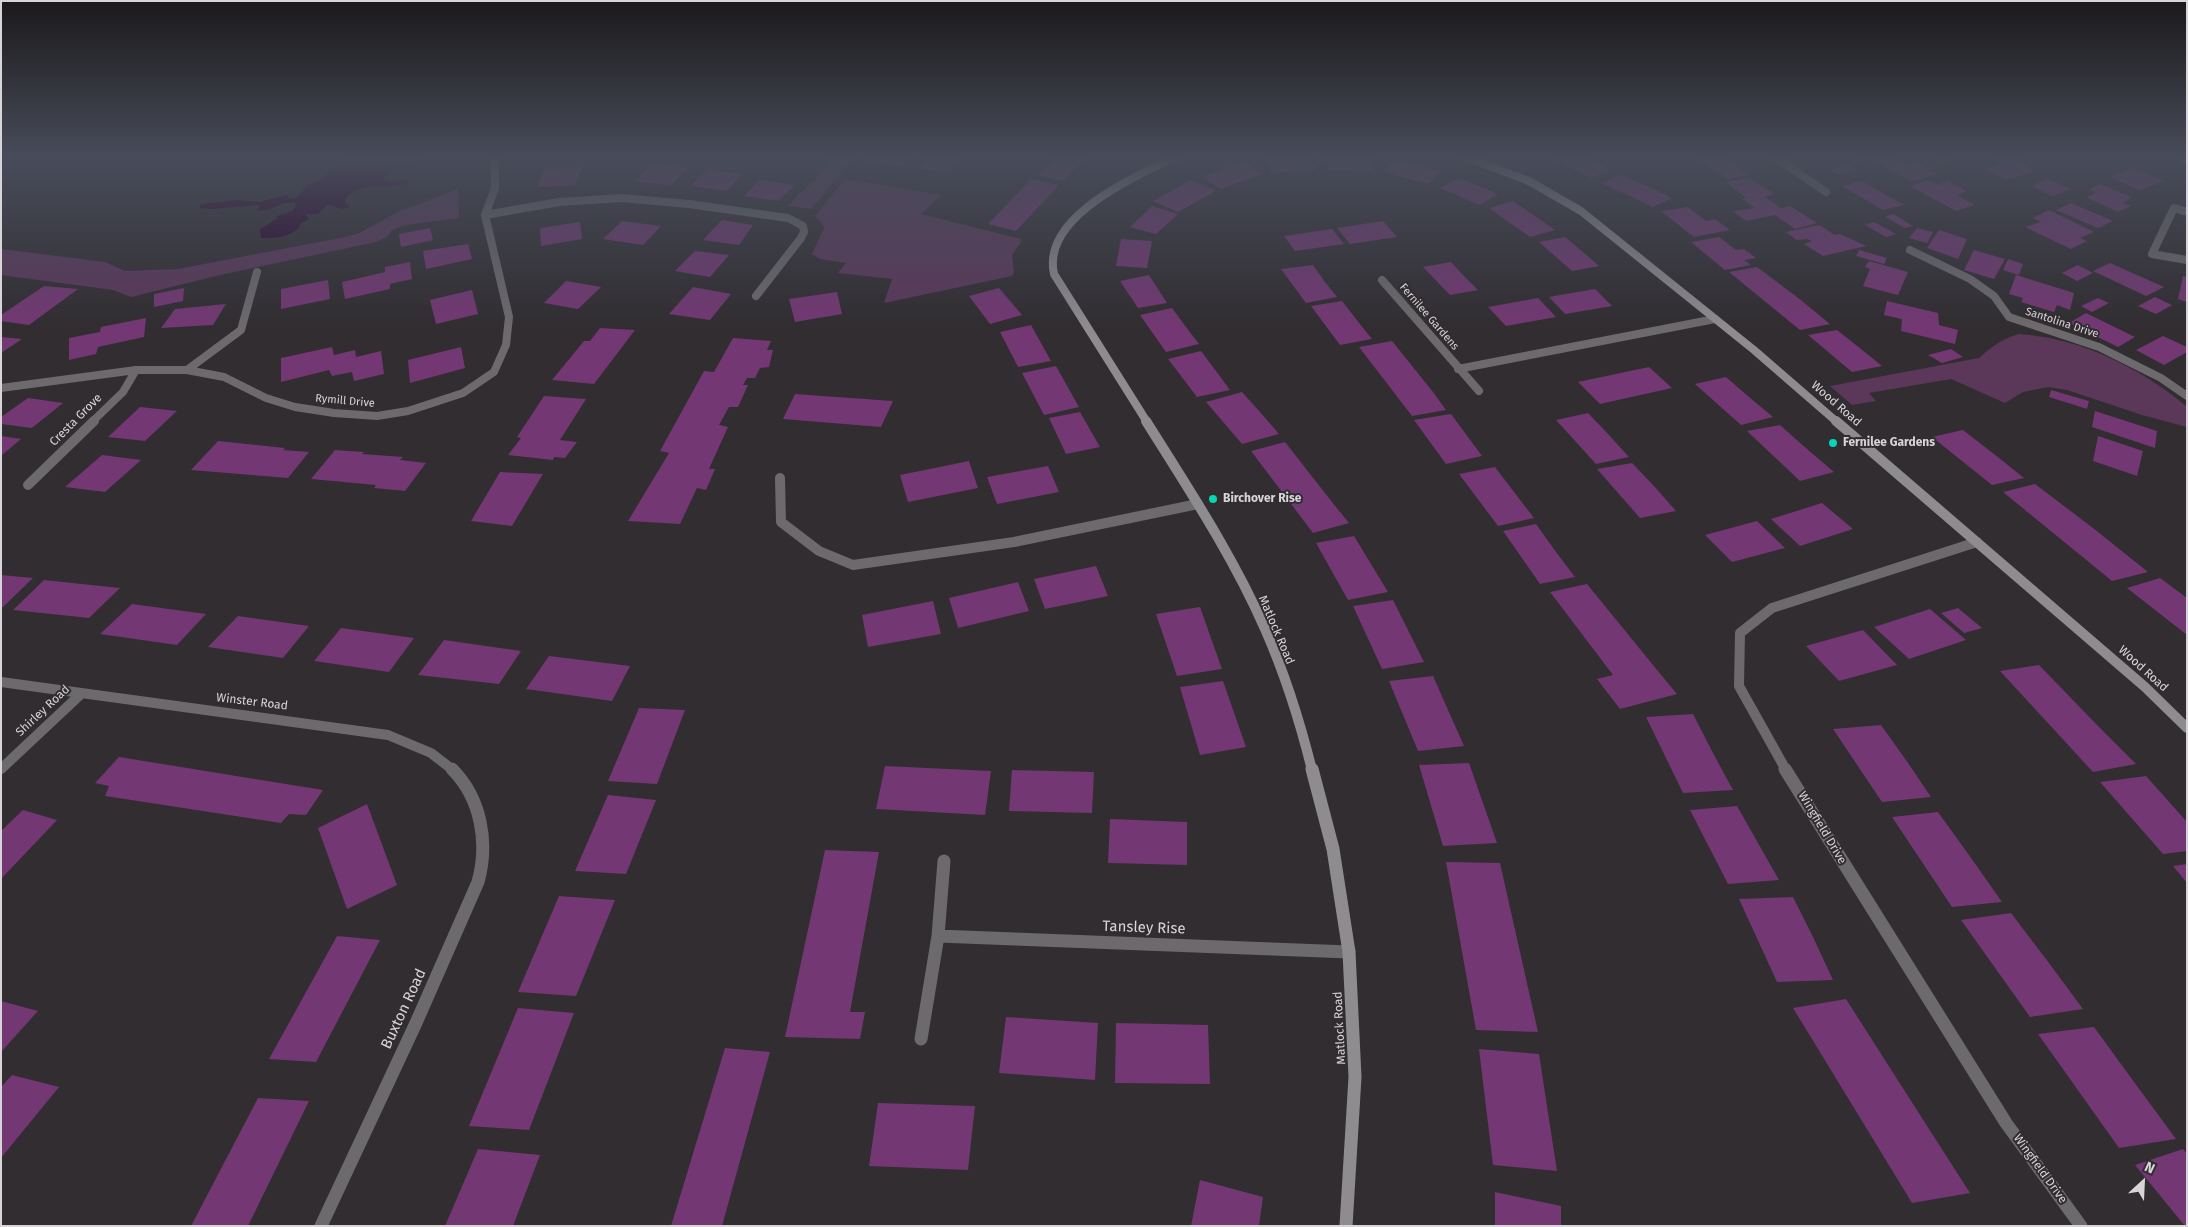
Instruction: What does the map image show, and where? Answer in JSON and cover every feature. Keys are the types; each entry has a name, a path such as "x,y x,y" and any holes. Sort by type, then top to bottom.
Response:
{"street":[{"path":"485,215 489,214"},
{"path":"756,296 804,232 802,226 796,222 767,214"},
{"name":"Matlock Road","path":"1080,214 1067,228 1056,247 1052,260 1054,274 1198,504 1265,628 1299,719 1333,849 1349,952 1355,1077 1346,1226"},
{"name":"Wood Road","path":"1585,214 1762,356 2145,687 2187,728"},
{"path":"2171,214 2152,254 2187,260"},
{"name":"Rymill Drive","path":"1,388 136,370 187,370 224,377 266,398 296,407 334,413 377,416 408,411 463,393 494,372 506,345 509,317 485,215"},
{"name":"Santolina Drive","path":"1910,250 1970,279 1994,296 2009,317 2099,347 2161,378 2187,396"},
{"path":"187,370 241,330 257,272"},
{"name":"Fernilee Gardens","path":"1382,280 1479,391"},
{"name":"Fernilee Gardens","path":"1458,369 1714,319"},
{"name":"Cresta Grove","path":"28,485 123,392 136,370"},
{"path":"780,478 781,522 819,551 853,565 1014,542 1198,504"},
{"name":"Wingfield Drive","path":"1977,542 1772,608 1740,633 1739,686 1789,775 2006,1123 2081,1226"},
{"name":"Winster Road","path":"1,682 328,725 388,735 424,748 447,762 460,775 474,799"},
{"name":"Shirley Road","path":"1,770 82,693"},
{"name":"Buxton Road","path":"321,1226 435,982 472,898 483,861 481,821 474,799"},
{"path":"920,1039 938,936 944,861"},
{"name":"Tansley Rise","path":"938,936 1349,952"}],"shaded area":[{"path":"305,214 309,219 300,224 299,228 290,234 281,237 261,238 260,229 277,219 277,216"},
{"path":"394,214 459,214 459,218 405,225 392,230 387,237 376,242 220,275 131,297 113,290 1,275 1,249 105,262 125,271 178,269 359,233"},
{"path":"816,214 922,214 1021,239 1021,242 1012,255 1014,272 1012,276 884,303 892,279 838,273 846,263 820,259 812,254 824,228 815,216"},
{"path":"2019,334 2064,341 2086,348 2129,367 2186,406 2187,427 2142,415 2067,390 2048,387 2023,392 2005,403 1951,379 1869,393 1876,401 1852,405 1830,386 1979,358 1998,343"}],"building":[{"path":"997,214 1032,214 1016,231 988,224"},
{"path":"1143,214 1178,214 1156,234 1130,227"},
{"path":"1498,214 1532,214 1555,230 1530,237"},
{"path":"1665,214 1697,214 1706,221 1715,219 1730,230 1694,237"},
{"path":"1737,214 1803,214 1817,223 1795,229 1775,215 1746,221"},
{"path":"1893,214 1913,226 1905,228 1885,217"},
{"path":"2040,214 2058,214 2094,232 2080,238 2087,241 2071,249 2025,227 2041,222 2033,218"},
{"path":"2066,214 2097,214 2113,221 2098,228"},
{"path":"722,220 753,225 739,245 703,240"},
{"path":"622,221 661,226 643,245 603,239"},
{"path":"1383,221 1397,237 1350,244 1337,228"},
{"path":"580,222 582,239 541,246 540,228"},
{"path":"1874,222 1896,234 1886,237 1865,225"},
{"path":"1819,225 1835,235 1840,234 1866,246 1823,256 1804,244 1812,241 1807,239 1797,240 1786,232"},
{"path":"430,228 433,240 401,247 399,234"},
{"path":"1917,228 1933,232 1927,243 1909,238"},
{"path":"1332,229 1344,244 1295,251 1284,236"},
{"path":"1939,230 1967,239 1958,259 1927,248"},
{"path":"1565,237 1599,266 1572,271 1539,242"},
{"path":"1719,237 1736,250 1744,249 1756,258 1744,260 1751,265 1725,270 1691,242"},
{"path":"1121,239 1152,241 1147,268 1116,266"},
{"path":"468,244 472,259 426,269 423,251"},
{"path":"1859,250 1887,258 1884,264 1856,256"},
{"path":"1974,250 2005,259 1994,279 1964,270"},
{"path":"695,251 729,255 710,277 675,271"},
{"path":"2008,259 2023,264 2019,275 2003,270"},
{"path":"1869,261 1908,272 1898,295 1863,286 1870,269 1865,267"},
{"path":"410,262 412,279 390,284 390,289 345,299 342,282 385,272 385,267"},
{"path":"1451,262 1478,290 1450,295 1423,267"},
{"path":"2110,263 2164,287 2146,296 2093,271"},
{"path":"1313,265 1337,297 1306,303 1281,269"},
{"path":"2078,265 2093,273 2077,281 2062,273"},
{"path":"1757,267 1830,324 1800,330 1729,272"},
{"path":"1149,275 1167,303 1138,308 1120,281"},
{"path":"2016,275 2074,293 2070,310 2057,305 2054,312 2021,302 2023,298 2009,294"},
{"path":"2183,276 2187,277 2187,302 2178,299"},
{"path":"328,280 330,299 281,309 281,289"},
{"path":"566,281 601,287 578,309 544,303"},
{"path":"44,286 78,289 29,325 1,321 1,315"},
{"path":"693,287 731,294 710,320 669,314"},
{"path":"184,288 183,301 154,307 154,294"},
{"path":"999,288 1022,315 990,324 969,296"},
{"path":"1595,289 1612,306 1565,314 1549,297"},
{"path":"472,290 478,314 436,324 430,300"},
{"path":"837,292 842,314 795,322 789,299"},
{"path":"2155,297 2172,305 2156,314 2138,306"},
{"path":"1538,298 1556,317 1506,326 1488,307"},
{"path":"2098,298 2109,303 2092,312 2081,306"},
{"path":"1342,301 1372,339 1340,345 1311,306"},
{"path":"1887,301 1938,313 1939,325 1958,330 1955,344 1901,331 1902,319 1884,315"},
{"path":"226,304 213,325 161,328 175,309"},
{"path":"1172,308 1199,344 1166,352 1140,315"},
{"path":"2086,313 2135,337 2118,347 2069,323"},
{"path":"146,318 144,337 98,347 96,354 69,360 69,338 100,332 101,327"},
{"path":"1031,325 1051,361 1018,367 1000,332"},
{"path":"600,328 635,330 594,384 552,380 584,341 590,341"},
{"path":"1837,330 1882,366 1852,372 1808,335"},
{"path":"2163,336 2187,347 2187,352 2164,365 2136,350"},
{"path":"1,337 22,339 1,353"},
{"path":"733,338 771,341 767,350 773,350 769,367 760,368 755,378 747,378 743,385 748,385 738,407 729,407 719,425 728,427 709,469 715,469 706,490 697,488 680,524 628,521 669,453 660,451 704,371 714,372"},
{"path":"1392,341 1446,410 1412,416 1359,347"},
{"path":"332,347 334,355 355,350 356,357 381,351 384,374 354,381 352,372 332,376 329,370 281,382 281,358"},
{"path":"461,347 465,368 410,383 408,360"},
{"path":"1951,349 1963,357 1942,363 1928,355"},
{"path":"1201,351 1230,390 1197,397 1168,359"},
{"path":"1056,366 1079,407 1044,415 1022,373"},
{"path":"1649,367 1672,388 1600,404 1578,382"},
{"path":"1726,377 1773,417 1741,425 1695,384"},
{"path":"2051,390 2089,401 2087,409 2049,397"},
{"path":"1242,392 1279,434 1242,444 1206,402"},
{"path":"795,394 893,401 881,427 783,419"},
{"path":"544,396 586,399 560,440 577,442 565,458 554,457 553,460 508,455 521,438 517,437"},
{"path":"28,398 63,403 32,428 1,424 1,417"},
{"path":"140,407 177,411 145,441 108,437"},
{"path":"2095,411 2157,431 2155,448 2092,427"},
{"path":"1080,412 1100,447 1066,454 1049,418"},
{"path":"1588,413 1629,457 1596,464 1556,420"},
{"path":"1451,414 1482,456 1446,464 1414,420"},
{"path":"1780,425 1834,472 1800,481 1747,431"},
{"path":"1963,430 2024,478 1992,485 1932,437"},
{"path":"1,436 21,439 1,456"},
{"path":"2098,436 2143,451 2137,476 2093,461"},
{"path":"218,441 309,452 288,478 191,470"},
{"path":"1285,442 1349,523 1313,533 1251,451"},
{"path":"335,450 403,457 400,460 426,463 405,491 374,488 376,485 311,479"},
{"path":"102,455 141,460 105,492 65,487"},
{"path":"969,461 978,488 908,502 900,475"},
{"path":"1632,463 1676,511 1640,518 1597,469"},
{"path":"1048,466 1059,492 997,504 987,477"},
{"path":"1495,467 1534,518 1498,526 1459,474"},
{"path":"500,472 543,474 512,526 471,521"},
{"path":"2035,484 2148,572 2112,581 2003,492"},
{"path":"1822,503 1853,529 1800,546 1771,519"},
{"path":"1757,521 1785,548 1732,562 1705,535"},
{"path":"1536,524 1575,577 1540,584 1503,531"},
{"path":"1354,536 1388,592 1348,600 1316,543"},
{"path":"1096,566 1108,596 1045,609 1034,579"},
{"path":"1,575 33,578 1,607"},
{"path":"2160,578 2187,598 2187,635 2127,588"},
{"path":"44,580 120,588 89,618 13,610"},
{"path":"1018,582 1029,611 958,628 949,598"},
{"path":"1587,584 1677,694 1620,709 1597,679 1613,675 1550,592"},
{"path":"1393,600 1424,662 1382,669 1353,606"},
{"path":"933,601 941,634 868,647 862,615"},
{"path":"132,604 206,614 177,645 100,634"},
{"path":"1200,607 1222,669 1177,676 1156,614"},
{"path":"1958,608 1982,628 1964,633 1941,613"},
{"path":"1930,609 1966,640 1909,659 1874,627"},
{"path":"238,616 309,626 283,658 208,647"},
{"path":"341,628 414,638 389,672 314,661"},
{"path":"1863,630 1897,665 1839,681 1806,646"},
{"path":"444,640 521,651 499,684 418,675"},
{"path":"549,656 630,666 612,701 526,689"},
{"path":"2039,665 2136,764 2093,772 2000,671"},
{"path":"1433,676 1464,746 1418,751 1389,681"},
{"path":"1223,681 1246,747 1200,755 1180,687"},
{"path":"639,708 685,710 657,784 608,781"},
{"path":"1693,714 1733,790 1683,793 1646,717"},
{"path":"1881,725 1931,797 1882,802 1833,729"},
{"path":"119,757 323,790 306,815 289,814 281,823 105,796 109,786 95,783"},
{"path":"1469,763 1497,843 1443,846 1419,765"},
{"path":"885,766 991,771 985,815 876,809"},
{"path":"1012,770 1094,772 1092,813 1009,811"},
{"path":"2146,776 2187,822 2187,851 2163,854 2100,782"},
{"path":"608,795 656,800 626,874 575,871"},
{"path":"367,804 397,885 347,909 318,828"},
{"path":"1737,806 1779,880 1728,884 1690,810"},
{"path":"23,810 57,820 1,879 1,831"},
{"path":"1938,812 2002,902 1952,907 1892,817"},
{"path":"1110,819 1187,822 1187,865 1108,863"},
{"path":"825,850 879,852 850,1012 865,1012 860,1039 785,1037"},
{"path":"1446,862 1500,863 1538,1032 1476,1030"},
{"path":"2187,864 2187,883 2173,866"},
{"path":"559,896 615,900 576,996 518,992"},
{"path":"1793,897 1833,980 1777,982 1739,899"},
{"path":"2011,913 2083,1009 2030,1017 1961,920"},
{"path":"337,936 380,940 316,1062 269,1059"},
{"path":"1846,999 1970,1193 1912,1203 1793,1008"},
{"path":"1,1001 38,1011 1,1052"},
{"path":"518,1008 574,1013 529,1130 469,1126"},
{"path":"1006,1017 1098,1023 1095,1080 999,1073"},
{"path":"1116,1023 1208,1025 1210,1084 1115,1083"},
{"path":"2094,1027 2176,1139 2119,1148 2038,1034"},
{"path":"725,1048 770,1052 722,1226 671,1226"},
{"path":"1479,1049 1539,1054 1557,1171 1493,1165"},
{"path":"12,1075 59,1087 1,1158 1,1087"},
{"path":"258,1098 309,1101 248,1226 191,1226"},
{"path":"878,1103 975,1106 968,1170 869,1166"},
{"path":"478,1149 540,1155 513,1226 445,1226"},
{"path":"2183,1149 2187,1154 2187,1226 2185,1226 2135,1165"},
{"path":"1200,1180 1263,1197 1259,1226 1191,1226"},
{"path":"1495,1192 1561,1206 1561,1226 1495,1226"}],"place":[{"name":"Fernilee Gardens","path":"1833,443"},
{"name":"Birchover Rise","path":"1213,499"}]}
